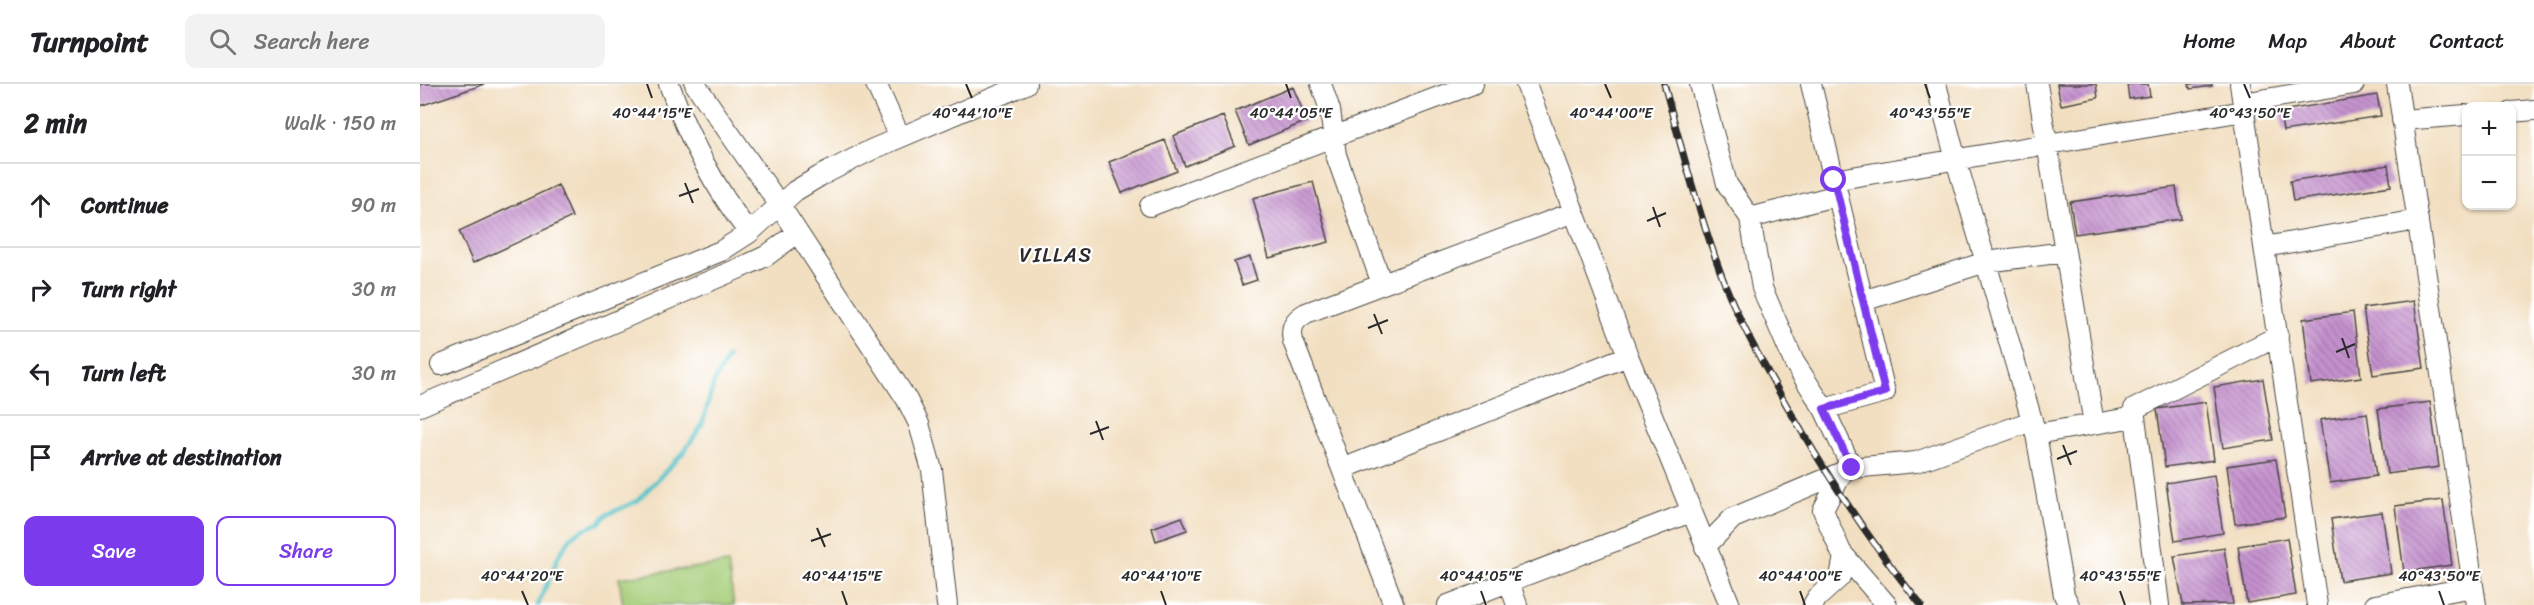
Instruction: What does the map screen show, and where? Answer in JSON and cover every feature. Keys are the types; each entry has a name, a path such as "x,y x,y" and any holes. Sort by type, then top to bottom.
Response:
{"street":[{"path":"669,84 706,168 748,233"},
{"path":"695,84 779,204 907,400 919,424 932,470 947,605"},
{"path":"876,84 900,137"},
{"path":"441,365 721,251 748,233 779,204 820,176 900,137 1026,84"},
{"path":"1321,84 1330,110 1336,155 1382,284"},
{"path":"1150,206 1473,84"},
{"path":"1526,84 1628,356 1730,605"},
{"path":"1700,84 1727,184 1750,218 1761,288 1794,362 1824,409 1847,471"},
{"path":"1811,84 1885,392 1824,409"},
{"path":"1936,84 2034,428 2064,595 2069,605"},
{"path":"2037,84 2094,424"},
{"path":"1750,218 1836,188 1956,159 2047,144 2242,99 2354,84"},
{"path":"2375,605 2475,596 2397,84"},
{"path":"2242,99 2317,605"},
{"path":"2516,112 2534,110"},
{"path":"2403,120 2462,115"},
{"path":"1394,605 1291,332 1298,318 1306,313 1574,212"},
{"path":"2265,247 2418,220"},
{"path":"420,406 749,264 766,256 797,233"},
{"path":"1863,301 1986,262 2065,252"},
{"path":"2159,605 2134,409 2278,336"},
{"path":"1342,469 1628,356"},
{"path":"1705,547 1733,518 1847,471 1916,462 2034,428 2094,424 2135,417"},
{"path":"1847,471 1823,510 1844,556 1887,605"},
{"path":"1448,605 1691,512"},
{"path":"1813,605 1817,598 1840,578 1844,556"},
{"path":"1509,582 1517,605"}],"green space":[{"path":"728,563 734,605 623,605 619,578"}],"building":[{"path":"420,84 485,84 420,106"},
{"path":"2057,84 2096,84 2098,98 2061,105"},
{"path":"2127,84 2148,84 2150,96 2129,99"},
{"path":"2189,84 2212,84 2212,86 2190,89"},
{"path":"1293,87 1307,121 1249,145 1235,111"},
{"path":"2377,95 2381,116 2283,131 2280,111"},
{"path":"1223,116 1235,146 1185,166 1173,136"},
{"path":"1165,140 1177,171 1122,193 1109,162"},
{"path":"2388,165 2391,186 2293,201 2290,181"},
{"path":"1313,182 1329,242 1269,258 1253,198"},
{"path":"558,185 572,217 473,263 459,231"},
{"path":"2176,187 2181,219 2075,234 2070,202"},
{"path":"1250,257 1257,280 1242,285 1234,262"},
{"path":"2414,301 2424,368 2373,375 2363,308"},
{"path":"2353,312 2361,377 2311,384 2303,319"},
{"path":"2263,379 2273,440 2223,448 2214,387"},
{"path":"2206,402 2214,460 2165,467 2157,409"},
{"path":"2430,402 2439,467 2387,474 2378,409"},
{"path":"2367,413 2376,476 2330,483 2320,420"},
{"path":"2276,459 2285,517 2235,524 2227,466"},
{"path":"2214,475 2223,533 2175,541 2166,483"},
{"path":"2443,500 2452,565 2404,572 2395,506"},
{"path":"2382,512 2391,573 2340,581 2331,519"},
{"path":"1182,517 1187,530 1156,541 1152,528"},
{"path":"2287,538 2296,595 2247,603 2238,546"},
{"path":"2224,548 2233,604 2183,605 2174,556"}],"waterway":[{"path":"538,605 559,555 572,536 599,523 606,515 637,501 684,452 702,425 714,382 728,357"}],"railway":[{"path":"1664,84 1704,225 1742,323 1759,357 1818,458 1867,533 1921,605"}],"district":[{"name":"VILLAS","path":"1056,255"}],"route":[{"path":"1834,180 1885,392 1824,409 1852,468"}]}
